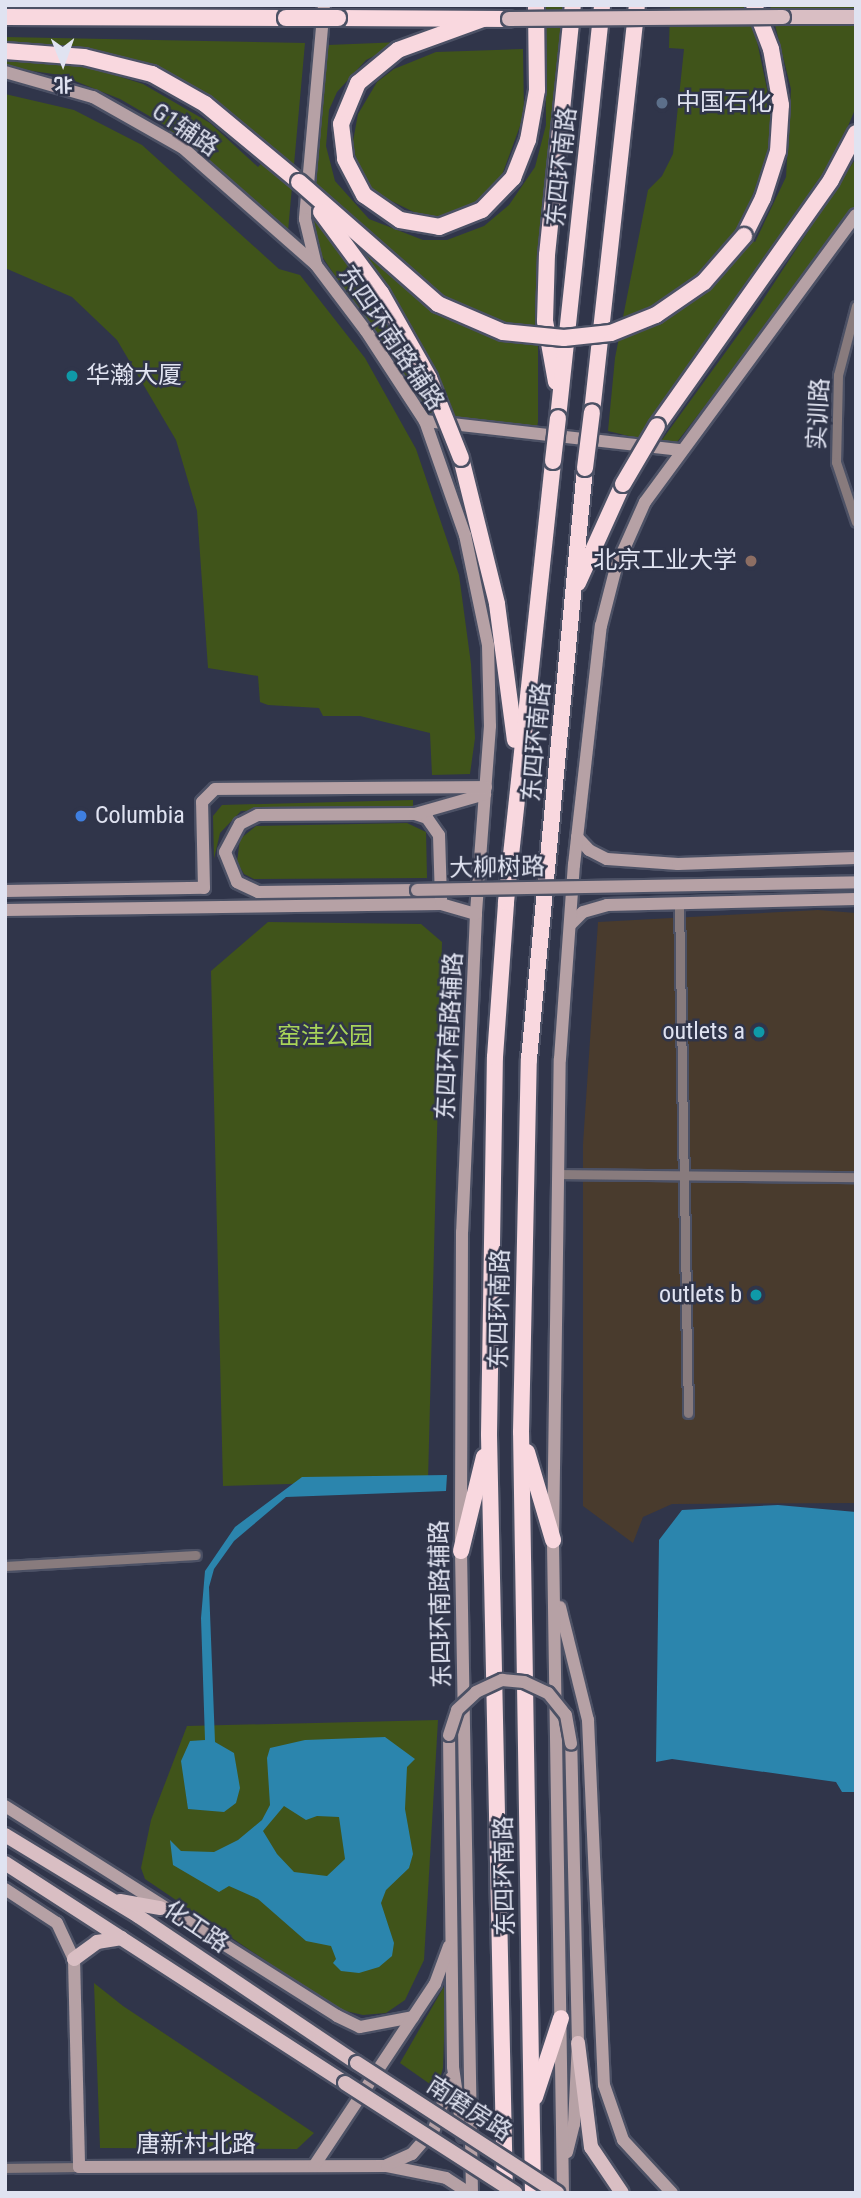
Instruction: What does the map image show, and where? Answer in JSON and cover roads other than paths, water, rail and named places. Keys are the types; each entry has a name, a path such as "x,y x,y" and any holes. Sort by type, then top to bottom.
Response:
{"highway":[{"path":"483,19 398,50 358,83 341,124 345,159 364,195 400,220 439,227 482,210 513,178 528,140 537,90 536,5"},
{"path":"559,410 546,308 573,5"},
{"name":"东四环南路","path":"505,2193 489,1434 495,1057 519,774 602,5"},
{"name":"东四环南路","path":"533,2193 521,1432 528,1059 585,468 637,5"},
{"path":"5,51 84,57 152,74 205,104 257,143 438,304 503,332 564,338 611,333 656,315 704,282 744,236 763,198 778,151 781,104 771,50 754,5"},
{"path":"5,17 509,19"},
{"path":"573,595 623,484 657,426 831,180 856,133"},
{"path":"299,182 381,293 429,378 461,458 497,604 519,774"},
{"path":"521,1432 553,1540"},
{"path":"461,1550 489,1434"},
{"path":"531,2109 561,2018"}],"main road":[{"name":"东四环南路辅路","path":"324,5 305,219 316,265 366,331 425,421 465,535 488,645 490,726 476,915 462,1232 461,1550 471,2193"},
{"path":"509,19 856,17"},
{"name":"G1辅路","path":"5,72 93,97 183,148 316,265"},
{"path":"563,2193 553,1540 557,1174 570,925 601,626 616,567 645,502 679,450 856,215"},
{"path":"425,421 679,450"},
{"path":"205,905 202,802 215,789 486,790"},
{"path":"415,814 486,790"},
{"name":"大柳树路","path":"415,814 268,814 240,824 228,843 230,873 246,888 418,890 856,882"},
{"path":"415,814 427,818 439,835 441,904"},
{"path":"578,837 589,850 607,859 678,864 856,858"},
{"path":"678,864 673,870 673,897 679,902"},
{"path":"5,891 204,888"},
{"path":"570,925 583,912 607,905 856,899"},
{"name":"大柳树路","path":"5,910 205,905 441,904 476,915"},
{"path":"555,1587 589,1720 604,2085 624,2140 672,2193"},
{"path":"471,2193 453,2067 449,1735 457,1710 476,1692 502,1680 524,1682 548,1693 566,1715 571,1744 578,2043 574,2124 563,2169"},
{"path":"5,1806 160,1908 360,2027 413,2017"},
{"name":"化工路","path":"5,1835 114,1900 357,2063"},
{"name":"化工路","path":"5,1863 345,2083"},
{"path":"5,1889 57,1923 74,1959 79,2167"},
{"path":"114,1900 160,1908"},
{"path":"74,1959 97,1942 122,1938"},
{"path":"314,2166 435,1984 451,1938"},
{"path":"578,2043 591,2147 612,2185 622,2193"},
{"name":"南磨房路","path":"357,2063 557,2193"},
{"path":"387,2166 412,2154 434,2129 445,2105 453,2067"},
{"name":"南磨房路","path":"345,2083 516,2193"},
{"name":"唐新村北路","path":"79,2167 387,2166 446,2178 471,2193"}],"street":[{"name":"实训路","path":"856,306 838,375 836,462 856,522"},
{"path":"679,902 688,1413"},
{"path":"557,1174 856,1177"},
{"path":"5,1566 196,1555"},
{"name":"唐新村北路","path":"5,2168 79,2167"}],"water":[{"path":"447,1475 446,1491 286,1497 234,1541 214,1569 209,1587 215,1742 234,1753 240,1788 236,1803 224,1812 188,1809 181,1761 190,1741 205,1740 201,1618 205,1571 235,1527 302,1477"},
{"path":"778,1505 856,1512 856,1792 842,1792 836,1782 672,1759 656,1762 659,1540 682,1510"},
{"path":"385,1737 415,1759 407,1767 405,1809 413,1854 409,1868 386,1890 381,1903 394,1943 392,1956 379,1967 359,1973 341,1971 333,1963 336,1959 331,1946 306,1941 258,1899 229,1886 219,1892 173,1865 170,1840 181,1851 214,1852 238,1840 262,1820 270,1805 267,1758 270,1748 305,1740","holes":["284,1806 306,1820 317,1816 339,1817 345,1859 327,1876 294,1872 277,1854 263,1831"]}],"place":[{"name":"中国石化","path":"662,103"},
{"name":"华瀚大厦","path":"72,376"},
{"name":"北京工业大学","path":"751,561"},
{"name":"Columbia","path":"81,816"},
{"name":"outlets a","path":"759,1032"},
{"name":"outlets b","path":"756,1295"}],"park label":[{"name":"窑洼公园","path":"325,1037"}]}
